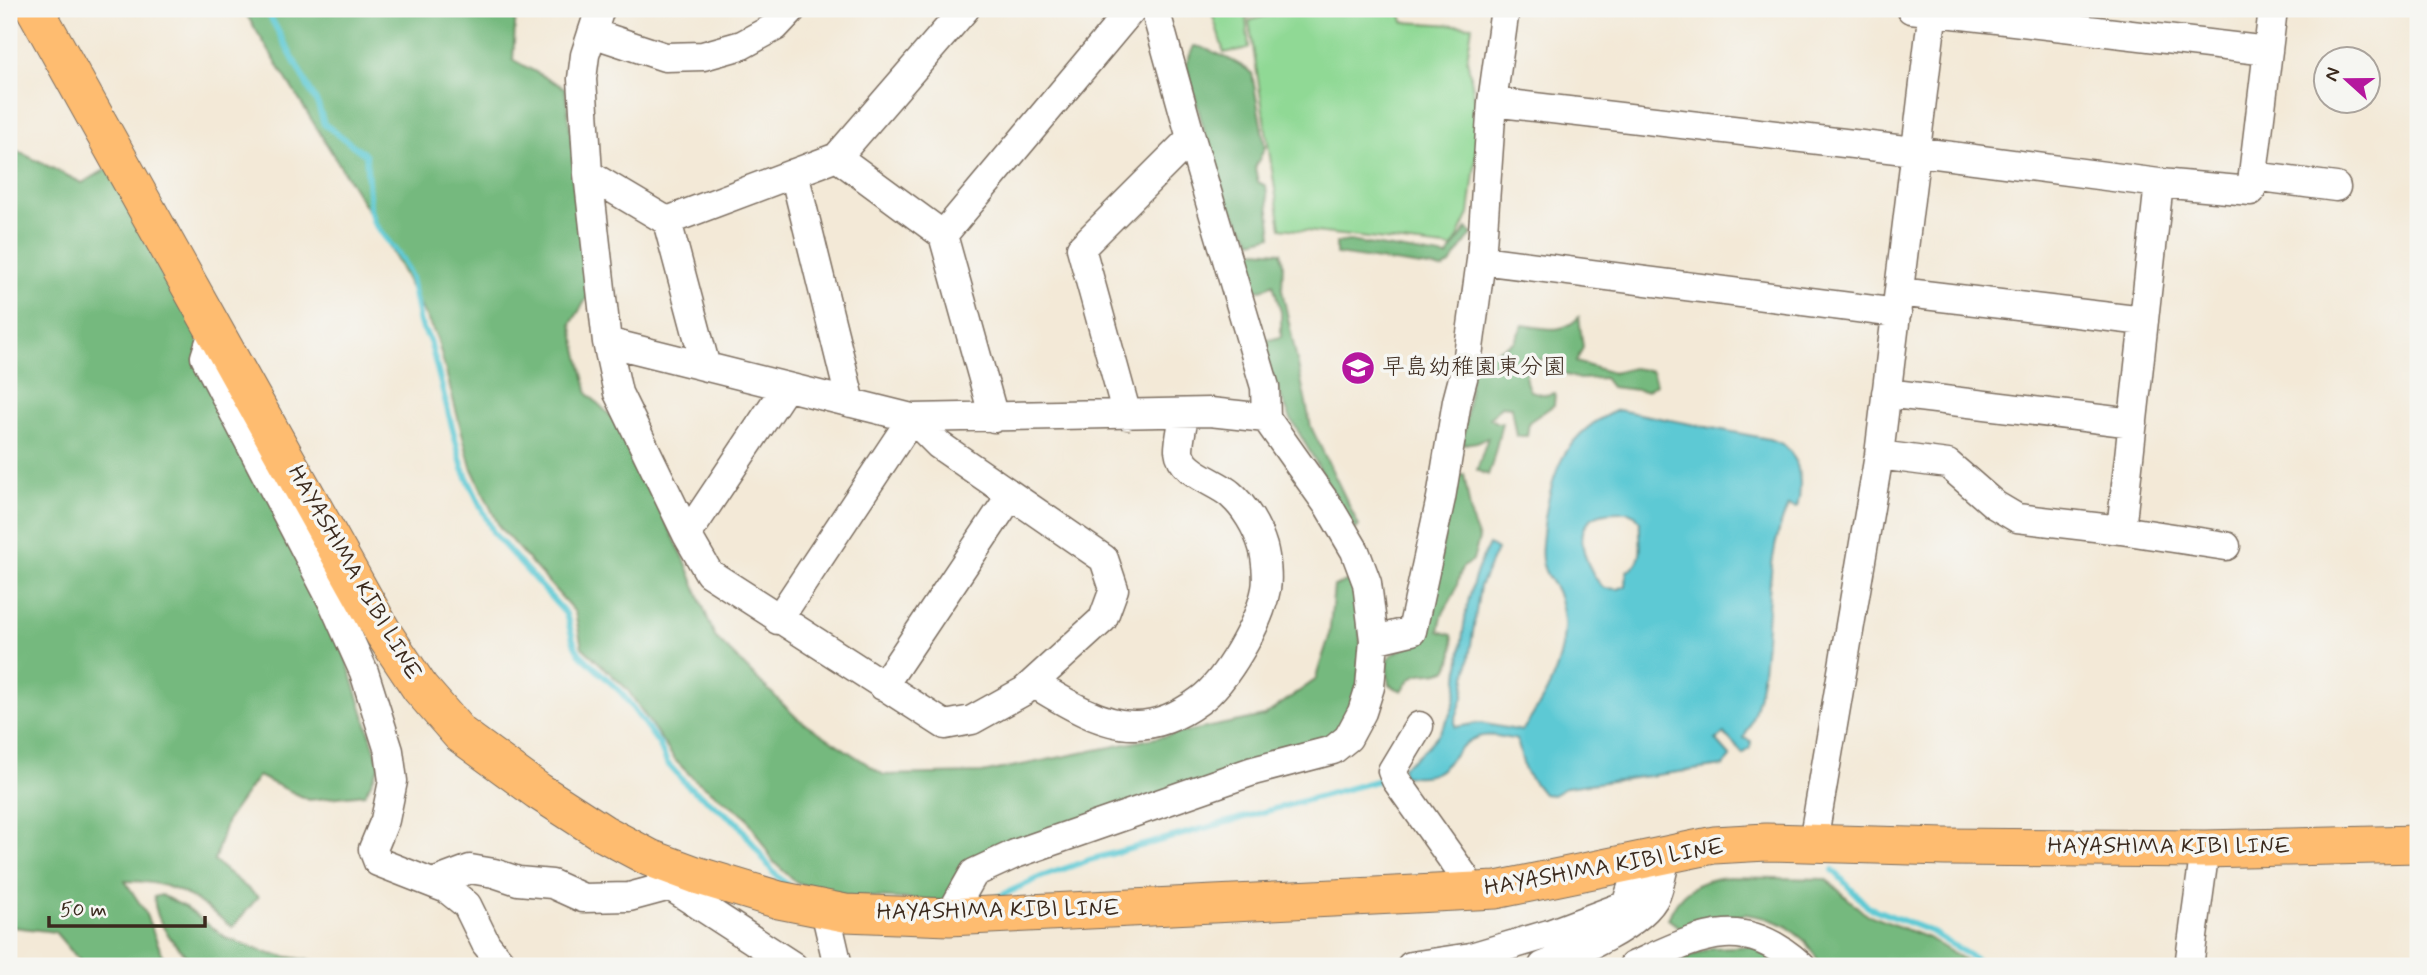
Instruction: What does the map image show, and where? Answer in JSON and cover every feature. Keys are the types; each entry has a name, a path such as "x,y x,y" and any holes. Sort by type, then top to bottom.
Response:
{"main road":[{"name":"HAYASHIMA KIBI LINE","path":"34,9 384,634 439,711 460,734 537,791 660,872 825,910 949,917 1496,890 1714,845 1812,842 1945,847 2205,849 2418,844"}],"street":[{"path":"792,9 775,27 742,45 703,56 665,57 596,21 585,55 582,79 588,174 607,342 618,393 687,535 709,573 778,620 945,725 972,720 1024,691 1103,619 1114,589 1104,559 939,445 912,418"},
{"path":"667,221 837,156 965,9"},
{"path":"943,235 1132,9"},
{"path":"949,917 974,873 1015,853 1254,771 1333,750 1348,738 1362,712 1370,687 1374,640 1367,583 1354,551 1329,507 1266,418 1265,387 1155,9"},
{"path":"1374,640 1412,631 1441,498 1457,401 1467,363 1481,260 1492,102 1505,9"},
{"path":"1492,102 1917,151 2159,183 2251,191 2273,9"},
{"path":"1812,842 1879,454 1917,151 1926,10 2268,51"},
{"path":"1127,415 1081,248 1191,138"},
{"path":"837,156 943,235 994,418"},
{"path":"794,173 851,403"},
{"path":"588,174 667,221 706,367"},
{"path":"2253,176 2336,187"},
{"path":"2121,530 2159,183"},
{"path":"1481,260 1898,303 2144,321"},
{"path":"214,328 205,357 333,603 363,672 381,723 389,751 393,781 385,820 373,849 378,862 447,889 467,905 486,944 504,966"},
{"path":"607,342 912,418 1210,412 1266,418"},
{"path":"687,535 786,387"},
{"path":"1886,393 2133,423"},
{"path":"1033,683 1070,706 1109,720 1134,725 1166,721 1200,700 1223,677 1253,626 1266,589 1264,549 1250,517 1230,494 1185,465 1179,452 1184,413"},
{"path":"778,620 912,418"},
{"path":"1879,454 1948,464 1995,505 2017,518 2226,546"},
{"path":"883,686 1012,495"},
{"path":"1419,726 1395,776 1464,876 1469,892"},
{"path":"2189,966 2205,849"},
{"path":"1411,966 1471,957 1549,934 1626,905 1654,856"},
{"path":"1543,966 1581,950 1634,920 1656,898 1654,856"},
{"path":"433,883 470,869 518,881 552,884 583,898 629,897 660,872 793,966"},
{"path":"825,910 838,966"},
{"path":"1633,966 1705,936 1724,933 1746,934 1767,941 1801,966"}],"green space":[{"path":"243,9 516,9 513,60 565,88 589,280 587,298 571,324 588,394 614,419 684,558 715,637 797,718 884,775 982,773 1264,716 1315,680 1329,637 1334,586 1352,580 1361,660 1354,700 1346,717 1334,733 1321,742 1008,845 948,901 828,895 794,881 773,861 746,816 694,779 675,760 627,689 582,647 575,612 500,528 471,467 437,338 386,240"},
{"path":"1211,9 1278,9 1246,18 1249,48 1224,53"},
{"path":"1288,9 1400,9 1403,22 1472,26 1467,59 1480,125 1469,214 1453,248 1281,228 1249,21"},
{"path":"1194,46 1223,56 1252,73 1265,147 1255,168 1258,182 1266,186 1272,236 1252,241 1228,204 1211,156 1186,64"},
{"path":"9,147 82,183 112,166 200,336 334,621 380,765 365,794 309,800 258,776 227,820 214,861 258,897 233,927 184,893 158,884 125,881 144,910 167,966 84,966 55,932 13,927 9,929"},
{"path":"1467,228 1472,234 1450,264 1443,269 1336,254 1336,243 1349,241 1447,257"},
{"path":"1256,250 1281,252 1282,290 1311,427 1359,526 1355,530 1291,419 1274,382 1261,342 1281,337 1281,312 1273,284 1262,290 1250,288 1242,272 1248,256"},
{"path":"1579,317 1583,347 1576,362 1613,373 1633,368 1652,371 1656,384 1646,391 1611,387 1604,378 1579,379 1563,374 1561,359 1538,361 1528,369 1526,382 1530,391 1546,395 1555,393 1554,405 1529,422 1527,436 1516,436 1511,407 1501,406 1490,418 1497,423 1502,422 1488,475 1477,470 1488,437 1463,444 1472,368 1484,357 1514,342 1523,325 1546,329 1560,328 1573,323"},
{"path":"1464,474 1472,521 1479,539 1473,560 1462,568 1454,594 1442,615 1439,631 1452,635 1451,660 1448,669 1417,675 1402,691 1389,685 1388,663 1393,654 1419,639 1430,625 1453,477"},
{"path":"1728,877 1826,879 1864,913 1928,938 1974,966 1822,966 1805,941 1785,925 1766,918 1745,914 1684,931 1668,919 1672,909 1691,888 1708,880"},
{"path":"161,895 185,907 226,938 270,954 319,962 317,966 196,966 163,927 154,897"},
{"path":"1753,946 1787,966 1667,966 1711,948"}],"water":[{"path":"1618,410 1769,439 1784,445 1795,459 1800,484 1799,500 1797,508 1788,506 1772,562 1761,682 1755,710 1744,738 1751,741 1750,748 1743,754 1724,733 1716,740 1731,757 1723,766 1567,787 1553,795 1543,794 1525,771 1517,740 1488,736 1468,742 1441,770 1419,776 1403,775 1402,767 1432,741 1444,726 1453,707 1468,600 1489,545 1497,550 1480,586 1463,697 1455,727 1480,723 1522,731 1545,695 1560,657 1564,624 1558,595 1545,571 1542,558 1547,506 1564,456 1573,442 1600,419","holes":["1628,512 1640,521 1641,549 1638,561 1627,571 1626,586 1618,589 1604,588 1588,565 1583,544 1585,526 1595,516 1604,513"]}],"waterway":[{"path":"266,9 318,105 324,124 366,155 370,209 374,223 402,259 411,277 420,323 430,341 463,469 494,534 566,614 580,654 621,692 659,744 667,763 688,786 738,823 773,872 789,887"},
{"path":"998,897 1041,877 1089,860 1387,778"},
{"path":"1833,870 1868,907 1930,931 1986,966"}],"place":[{"name":"早島幼稚園東分園","path":"1358,368"}]}
